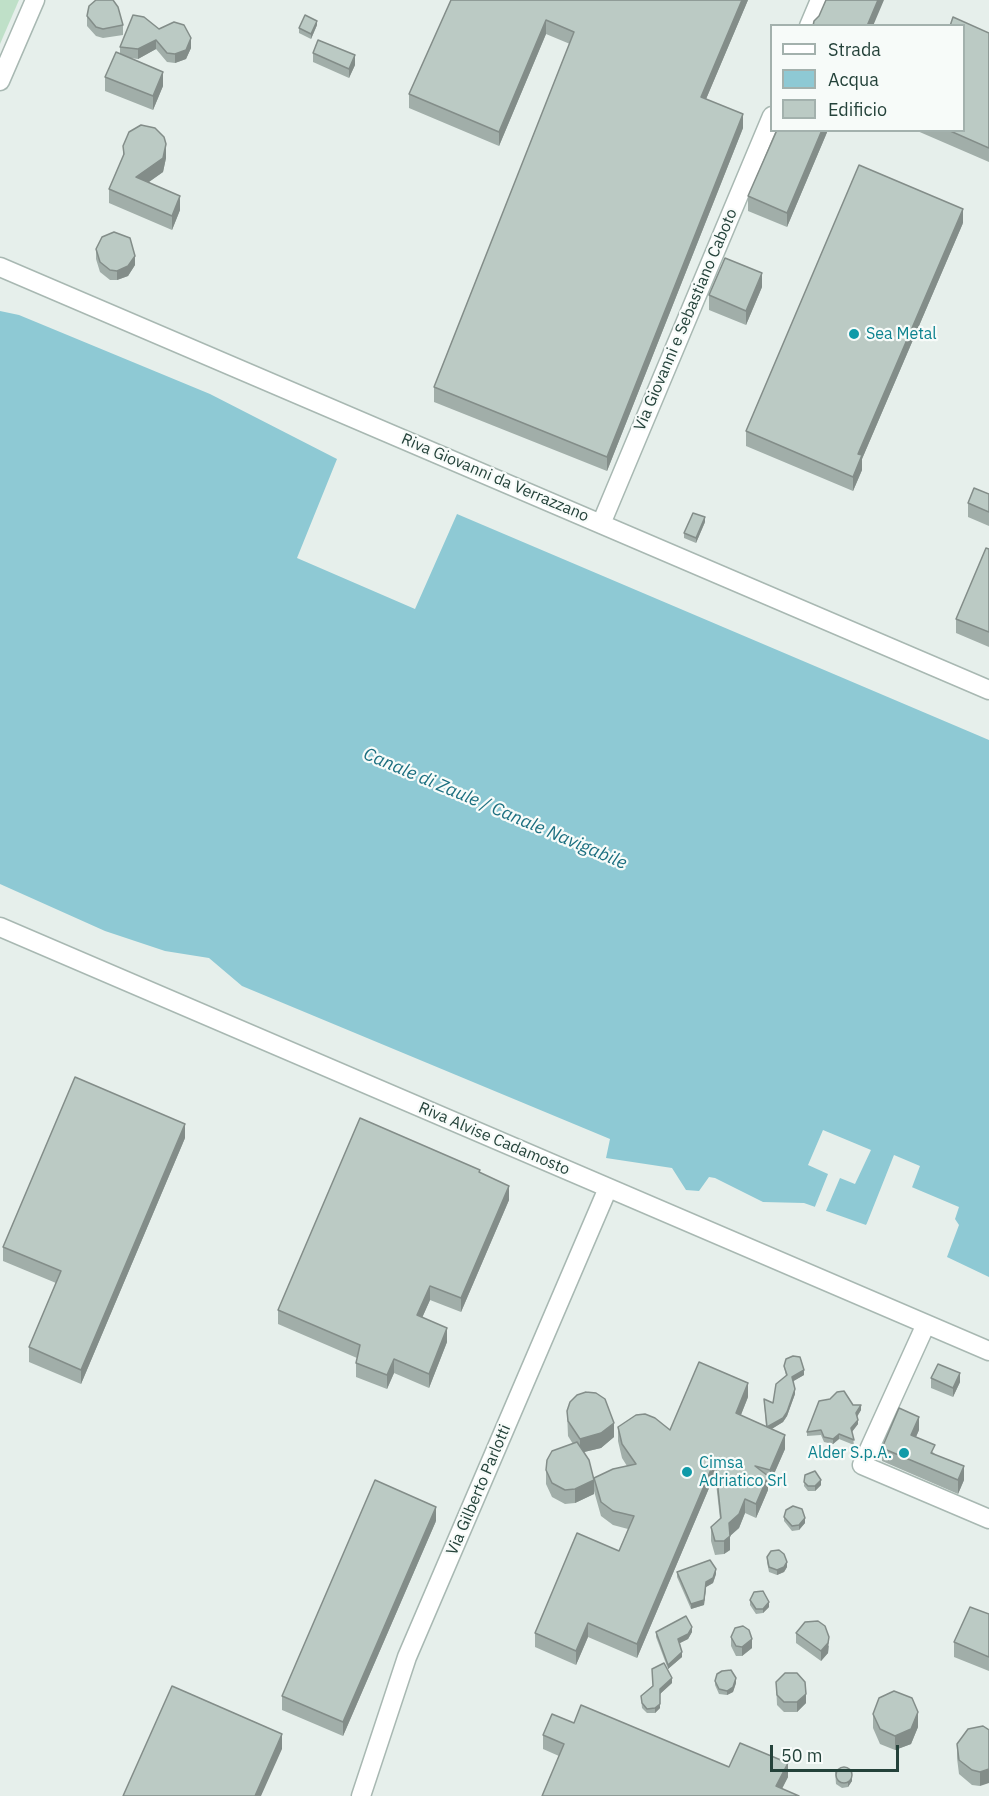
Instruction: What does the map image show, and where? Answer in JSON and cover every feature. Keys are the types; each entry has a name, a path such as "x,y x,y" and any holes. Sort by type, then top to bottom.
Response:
{"street":[{"path":"0,81 35,0"},
{"path":"810,24 820,0"},
{"name":"Via Giovanni e Sebastiano Caboto","path":"601,524 770,118"},
{"name":"Riva Giovanni da Verrazzano","path":"0,267 989,690"},
{"name":"Riva Alvise Cadamosto","path":"0,927 989,1351"},
{"name":"Via Gilberto Parlotti","path":"361,1796 367,1772 407,1657 608,1188"},
{"path":"926,1324 862,1466 989,1519"}],"green space":[{"path":"0,0 19,0 0,44"}],"water":[{"name":"Canale di Zaule / Canale Navigabile","path":"0,311 19,315 210,394 337,459 297,558 415,609 457,514 989,740 989,1277 947,1257 959,1225 955,1219 959,1207 895,1180 882,1194 873,1217 866,1225 804,1203 763,1202 715,1178 709,1177 699,1191 686,1190 672,1168 606,1158 610,1139 242,986 209,958 165,951 105,931 0,884"}],"pier":[{"path":"823,1130 871,1150 855,1184 840,1178 825,1213 814,1209 828,1174 808,1165"},
{"path":"894,1155 920,1166 911,1190 897,1184 894,1193 884,1196 876,1219 865,1228"}],"building":[{"path":"96,0 113,0 118,7 123,25 103,29 96,27 87,16 89,6"},
{"path":"451,0 742,0 701,97 743,114 607,457 434,387 574,32 546,20 499,132 409,94"},
{"path":"826,0 878,0 868,24 813,24"},
{"path":"133,15 144,17 159,29 174,22 184,25 191,38 186,50 175,54 167,53 156,40 138,49 120,47"},
{"path":"305,15 317,21 311,34 299,28"},
{"path":"953,17 989,33 989,148 953,132 965,132 965,24 951,24"},
{"path":"318,40 355,55 349,69 313,53"},
{"path":"116,52 163,72 153,96 105,77"},
{"path":"141,125 155,128 164,137 166,144 163,158 136,177 180,196 172,216 109,189 124,154 123,146 129,132"},
{"path":"776,132 821,132 787,213 748,196"},
{"name":"Sea Metal","path":"859,165 963,209 858,454 862,455 853,477 746,431"},
{"path":"114,232 130,238 135,256 128,266 117,271 110,270 100,262 96,249 102,237"},
{"path":"725,258 762,273 746,311 709,295"},
{"path":"974,488 989,494 989,512 968,503"},
{"path":"693,513 705,517 696,538 684,533"},
{"path":"986,548 989,549 989,632 956,619"},
{"path":"75,1077 185,1124 81,1370 29,1347 61,1271 3,1247"},
{"path":"360,1118 480,1170 479,1172 509,1186 461,1298 430,1286 417,1315 447,1328 429,1374 394,1359 387,1375 356,1363 360,1345 278,1310"},
{"path":"793,1356 800,1357 804,1370 792,1377 795,1389 787,1412 783,1418 767,1427 764,1399 773,1403 776,1384 787,1375 784,1366 786,1359"},
{"name":"Cimsa Adriatico Srl","path":"699,1362 748,1383 736,1413 785,1435 770,1470 755,1466 768,1476 756,1504 745,1499 739,1514 729,1523 730,1536 724,1541 715,1541 711,1527 721,1518 715,1460 637,1644 588,1623 576,1651 535,1633 577,1533 619,1551 634,1516 613,1511 601,1502 594,1478 613,1469 636,1464 622,1444 618,1427 636,1415 645,1414 655,1418 670,1430"},
{"path":"938,1364 960,1373 953,1388 931,1378"},
{"path":"844,1391 853,1405 861,1405 856,1413 858,1420 851,1428 854,1440 839,1434 833,1439 824,1437 821,1430 807,1432 819,1401 830,1399 837,1392"},
{"path":"586,1392 596,1393 605,1399 614,1423 601,1433 580,1439 568,1421 567,1411 570,1402 577,1395"},
{"path":"899,1408 919,1417 911,1435 935,1445 931,1453 964,1466 958,1480 882,1448"},
{"path":"577,1442 589,1460 594,1480 575,1489 565,1490 552,1483 546,1470 547,1460 552,1451"},
{"path":"815,1471 821,1480 815,1486 808,1486 804,1482 805,1475"},
{"path":"375,1480 436,1507 343,1722 282,1696"},
{"path":"793,1506 802,1509 805,1518 799,1525 792,1526 784,1517 786,1510"},
{"path":"779,1550 784,1554 787,1562 784,1567 777,1570 769,1567 767,1557 771,1551"},
{"path":"710,1560 716,1569 713,1578 706,1582 704,1600 691,1604 677,1572"},
{"path":"763,1591 769,1602 763,1609 756,1609 750,1600 754,1592"},
{"path":"970,1607 989,1614 989,1657 954,1642"},
{"path":"686,1616 692,1627 688,1634 678,1639 682,1652 668,1665 656,1632"},
{"path":"818,1621 825,1626 829,1637 828,1643 821,1651 796,1633 805,1622"},
{"path":"743,1626 749,1630 752,1639 742,1647 736,1646 731,1637 735,1628"},
{"path":"664,1663 672,1678 660,1689 660,1704 655,1708 647,1709 642,1703 641,1696 653,1686 652,1669"},
{"path":"731,1670 736,1678 733,1687 727,1691 719,1689 715,1681 717,1674"},
{"path":"785,1673 797,1673 805,1682 806,1694 797,1702 784,1702 777,1695 776,1682"},
{"path":"172,1686 282,1734 255,1796 123,1796"},
{"path":"894,1691 912,1698 918,1712 911,1729 895,1736 880,1729 873,1714 879,1698"},
{"path":"581,1705 729,1767 740,1743 788,1763 776,1786 799,1796 542,1796 564,1744 543,1735 552,1714 574,1723"},
{"path":"983,1726 989,1730 989,1769 980,1772 972,1770 959,1760 957,1744 968,1729"},
{"path":"841,1767 847,1767 852,1775 850,1781 841,1783 836,1778 836,1772"}],"place":[{"name":"Sea Metal","path":"854,334"},
{"name":"Alder S.p.A.","path":"904,1453"},
{"name":"Cimsa Adriatico Srl","path":"687,1472"}]}
